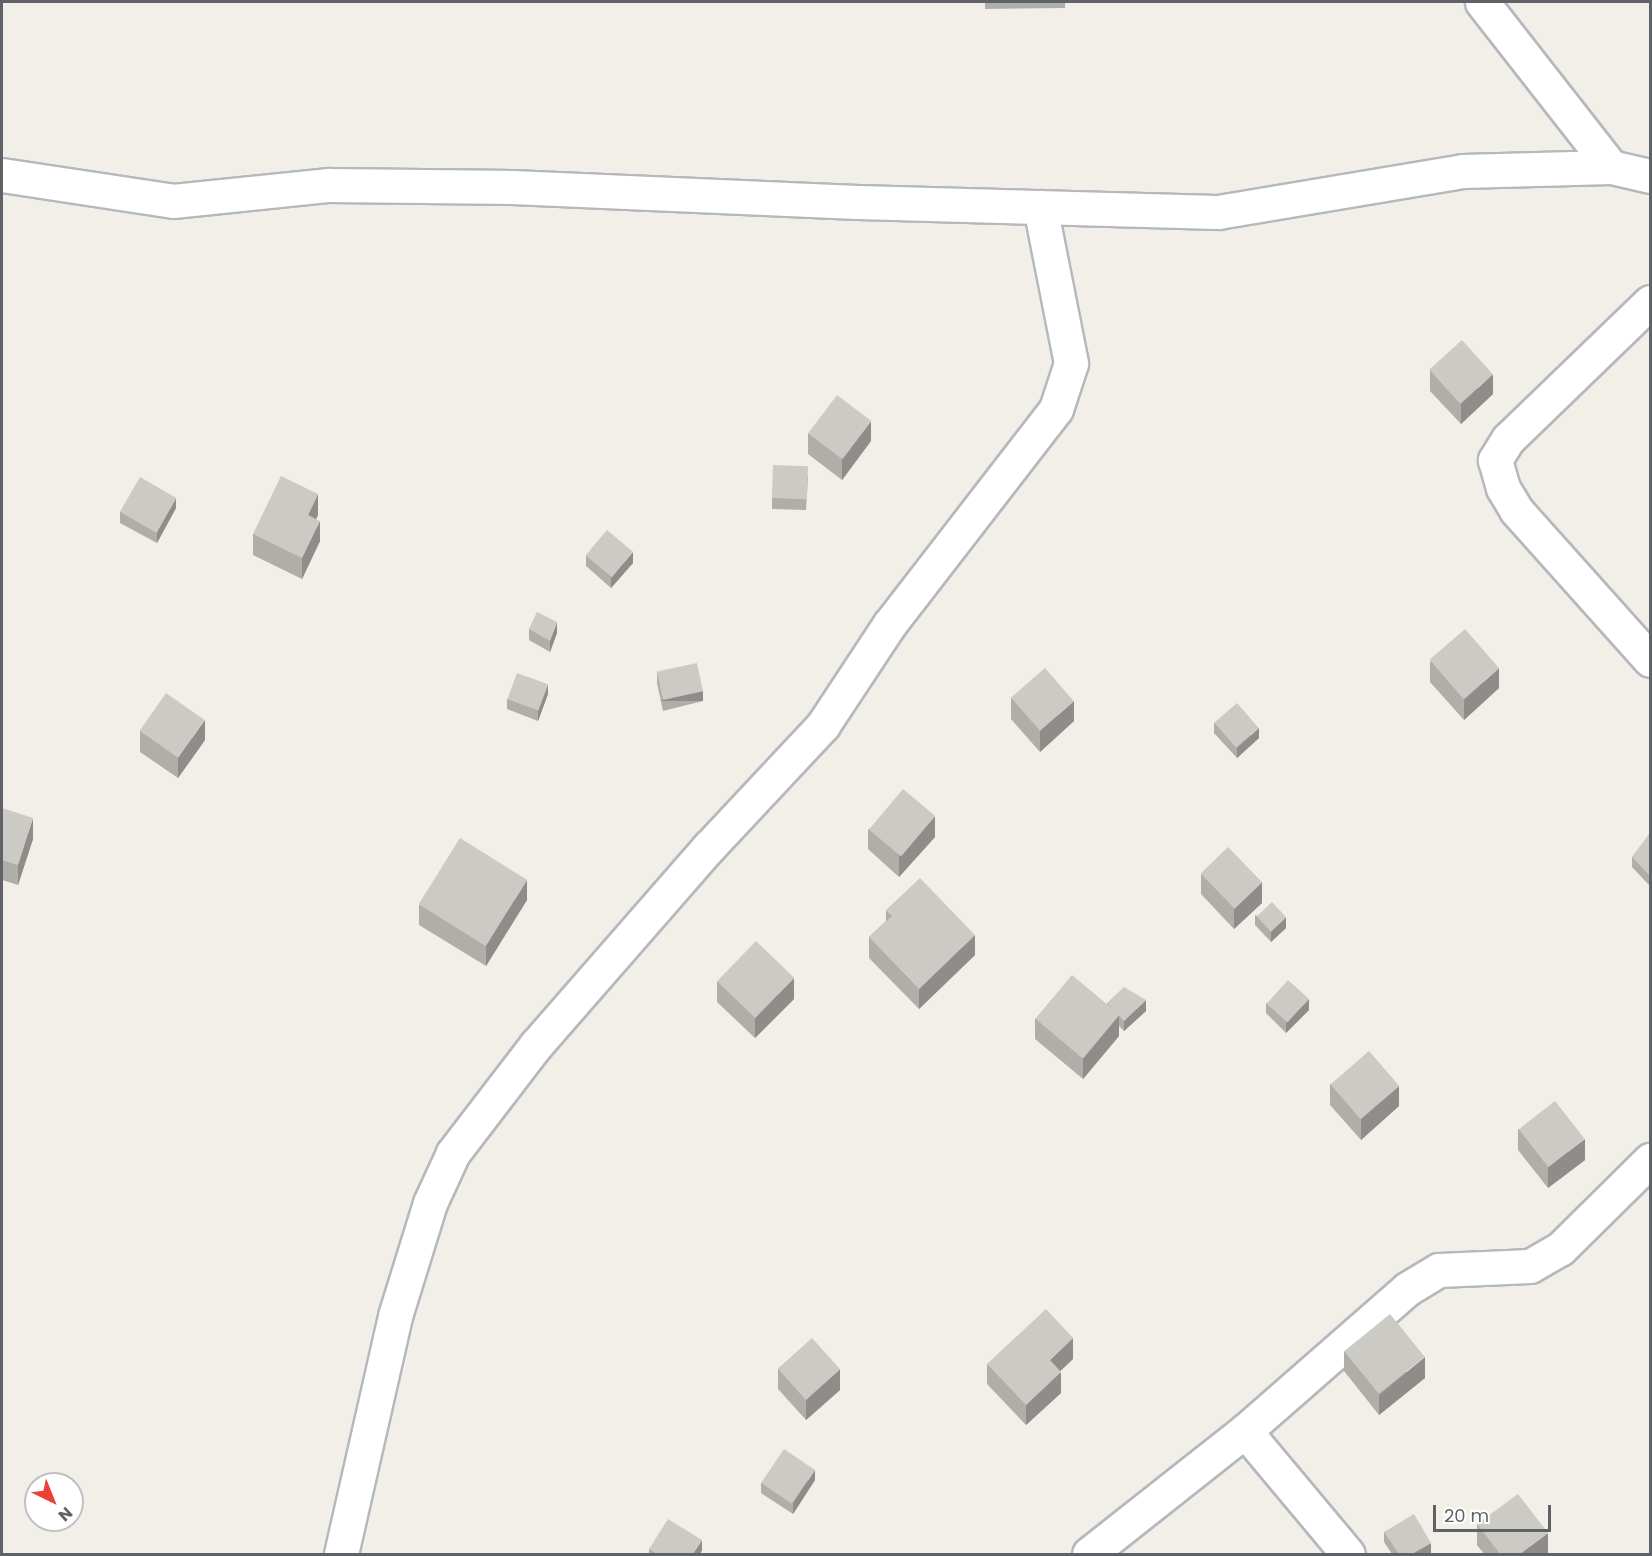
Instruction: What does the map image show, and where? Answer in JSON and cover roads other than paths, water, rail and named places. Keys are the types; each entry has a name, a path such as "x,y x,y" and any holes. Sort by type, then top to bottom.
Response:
{"street":[{"path":"1482,2 1611,167"},
{"path":"2,176 173,201 329,185 501,186 1218,212 1462,171 1611,167 1650,176"},
{"path":"341,1554 395,1316 430,1203 453,1153 544,1036 709,847 823,725 889,626 1056,409 1071,363 1040,207"},
{"path":"1650,302 1508,439 1495,460 1503,488 1516,510 1650,660"},
{"path":"1089,1554 1245,1431 1407,1289 1439,1270 1530,1266 1560,1249 1650,1160"},
{"path":"1245,1431 1348,1554"}]}
